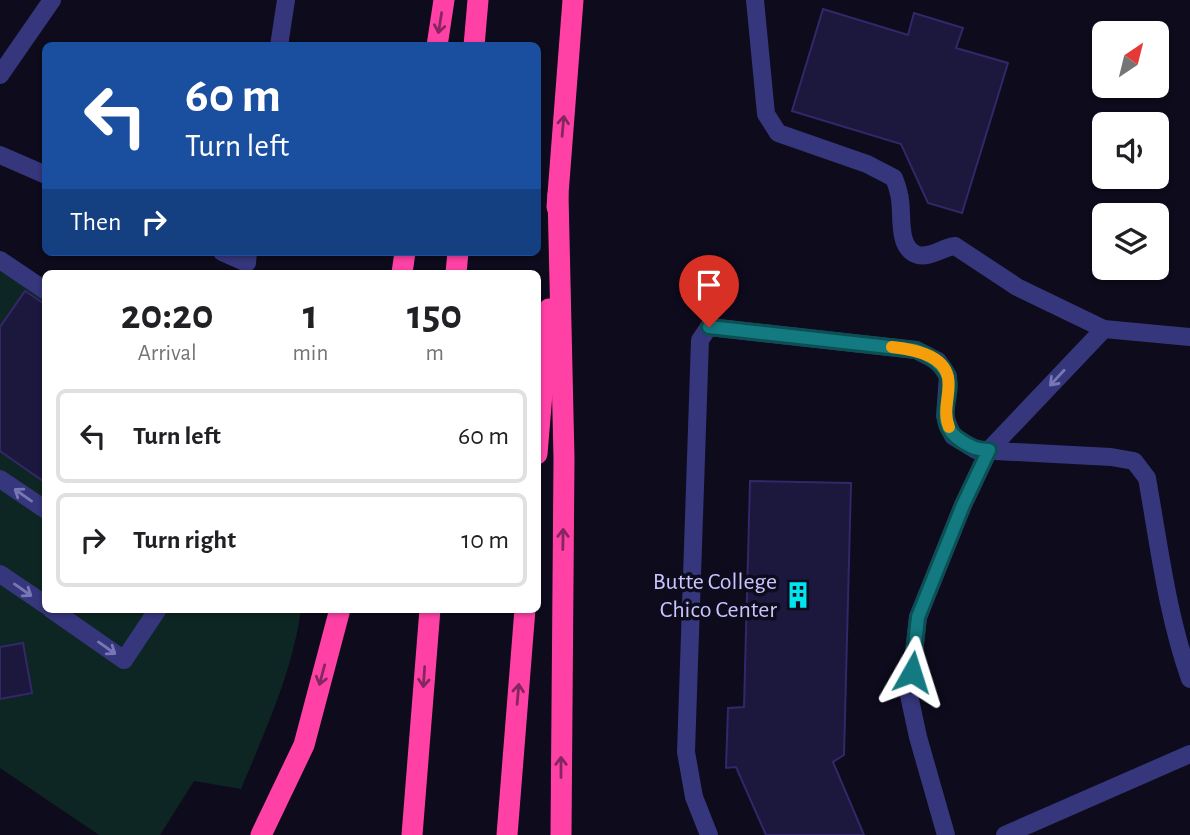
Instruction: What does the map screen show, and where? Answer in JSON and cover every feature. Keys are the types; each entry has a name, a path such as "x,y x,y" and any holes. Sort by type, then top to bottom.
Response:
{"highway":[{"path":"438,42 444,0"},
{"path":"474,42 478,0"},
{"path":"541,404 573,0"},
{"path":"558,194 564,458 561,835"},
{"path":"261,835 304,745 339,613"},
{"path":"412,835 430,613"},
{"path":"507,835 525,613"}],"lane":[{"path":"0,75 52,0"},
{"path":"280,42 286,0"},
{"path":"755,0 766,114 778,133 867,164 894,178 900,195 904,238 908,248 918,255 956,246 1017,287 1104,329 1190,337"},
{"path":"0,155 42,172"},
{"path":"231,256 247,263 248,256"},
{"path":"0,260 42,289"},
{"path":"709,835 694,797 686,752 700,340 709,327 916,350 937,361 948,376 945,416 953,436 976,450 1111,457 1135,461 1147,478 1173,622 1190,679"},
{"path":"946,835 909,695 918,617 963,505 989,450 1104,329"},
{"path":"0,479 42,507"},
{"path":"0,574 42,602"},
{"path":"57,613 124,660 155,613"},
{"path":"1005,835 1190,754"}],"green space":[{"path":"0,252 42,282 42,613 300,613 285,678 241,789 194,781 160,835 99,835 0,768"}],"building":[{"path":"823,9 908,35 914,13 963,28 956,48 1008,63 962,213 928,203 901,144 792,111"},
{"path":"25,291 42,302 42,480 0,451 0,327"},
{"name":"Butte College Chico Center","path":"750,481 851,483 844,755 833,762 864,835 766,835 736,767 726,768 728,708 744,707"},
{"path":"23,643 32,693 0,699 0,647"}],"slow traffic":[{"path":"892,347 916,350 937,361 948,376 945,416 949,427"}],"place":[{"name":"Butte College Chico Center","path":"798,595"}],"route":[{"path":"709,327 916,350 937,361 948,376 945,416 953,436 976,450 989,450 963,505 918,617 912,672"}]}
